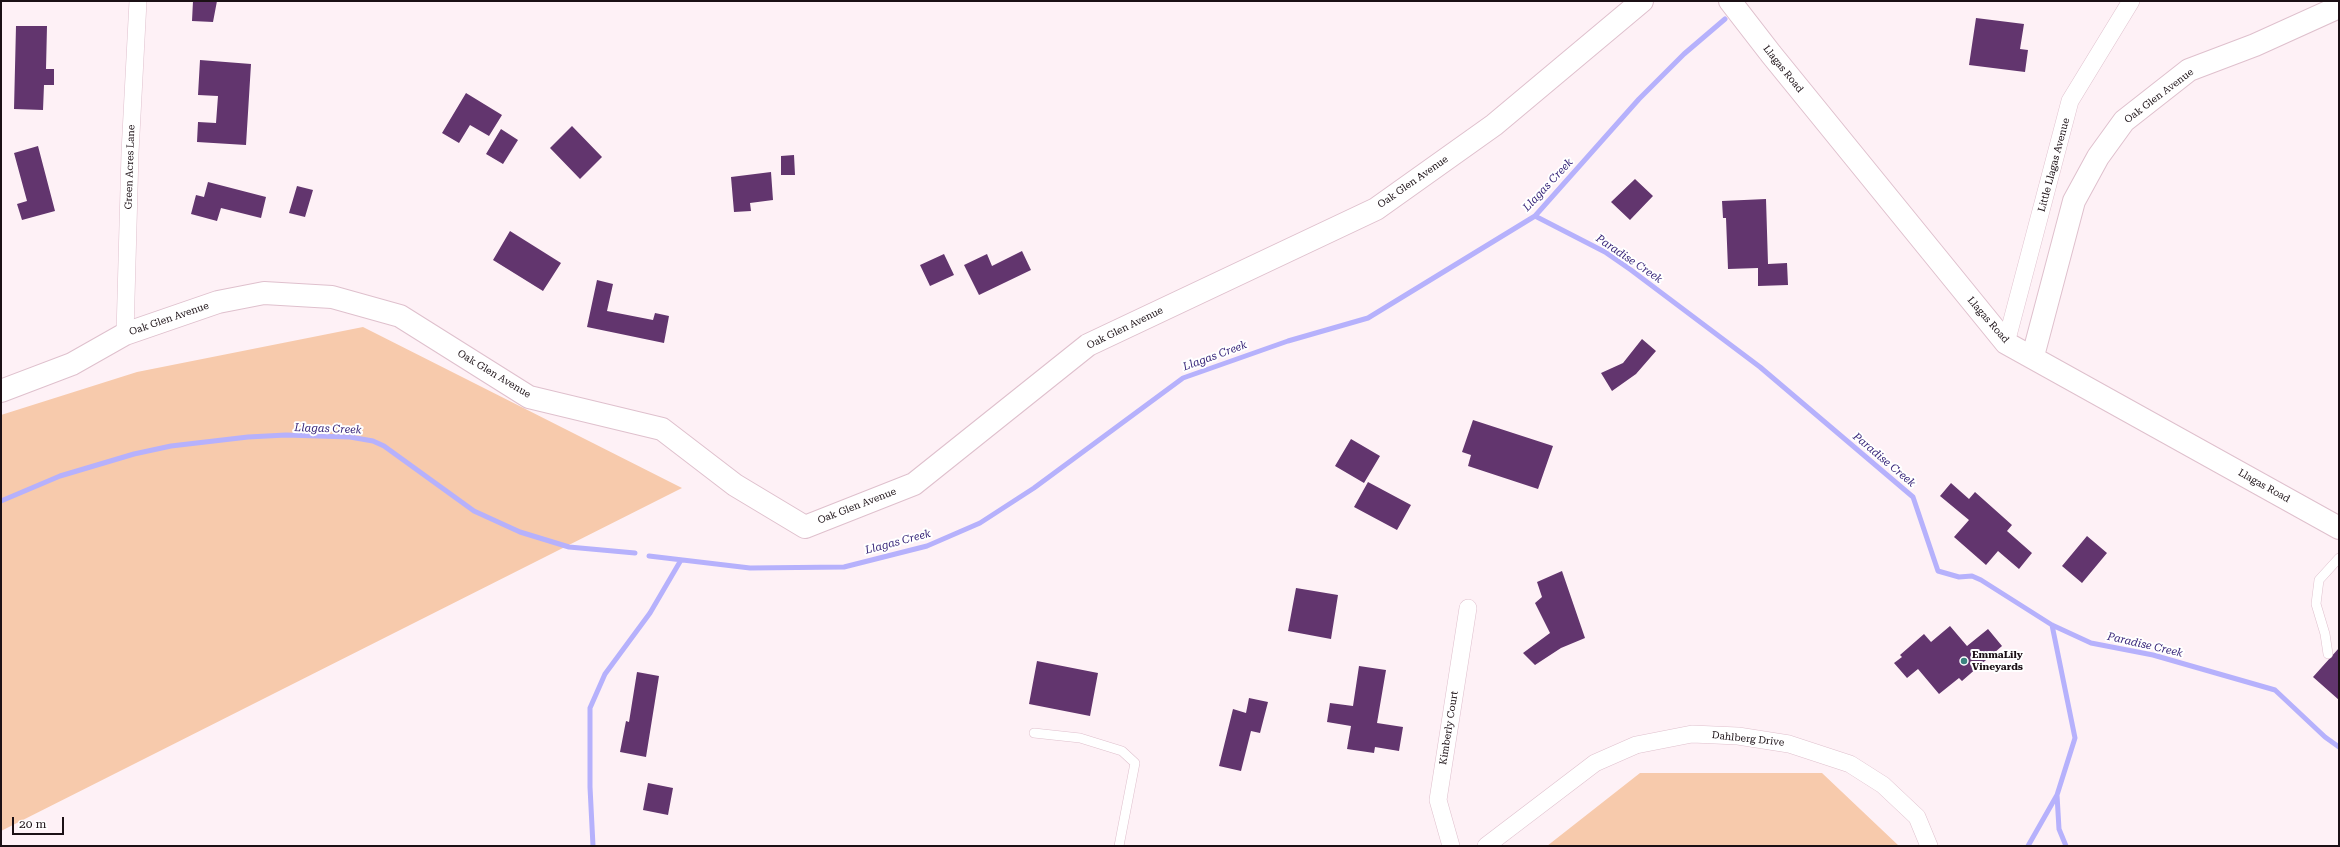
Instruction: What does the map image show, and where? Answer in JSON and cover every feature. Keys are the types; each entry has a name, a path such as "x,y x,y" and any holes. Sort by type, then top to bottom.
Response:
{"street":[{"name":"Green Acres Lane","path":"125,334 130,153 138,1"},
{"name":"Oak Glen Avenue","path":"1,391 72,364 125,334 218,302 264,293 332,297 400,316 529,397 662,429 735,485 805,527 914,484 1088,344 1376,209 1494,125 1642,1"},
{"name":"Llagas Road","path":"1730,1 1771,54 2006,343 2033,356 2339,528"},
{"name":"Little Llagas Avenue","path":"2006,343 2070,101 2131,1"},
{"name":"Oak Glen Avenue","path":"2033,356 2074,201 2098,157 2124,121 2189,70 2255,45 2339,7"},
{"name":"Kimberly Court","path":"1451,846 1438,800 1468,608"},
{"name":"Dahlberg Drive","path":"1486,846 1595,763 1636,745 1692,734 1738,736 1789,744 1850,764 1882,785 1916,817 1928,846"}],"lane":[{"path":"2328,654 2325,634 2316,604 2319,580 2339,558"},
{"path":"1034,733 1080,738 1122,751 1135,763 1119,846"}],"shaded area":[{"path":"363,327 682,488 1,831 1,415 137,372"},
{"path":"1640,773 1822,773 1899,846 1547,846"}],"building":[{"path":"193,1 217,1 213,22 192,21"},
{"path":"1976,18 2024,24 2020,49 2028,50 2025,72 1969,65"},
{"path":"16,26 47,26 46,69 54,69 54,85 44,85 43,110 14,109"},
{"path":"200,60 251,64 246,145 197,142 198,122 216,123 218,96 198,95"},
{"path":"466,93 502,115 489,136 470,125 459,143 442,133"},
{"path":"572,126 602,157 580,179 550,148"},
{"path":"501,129 518,140 503,164 486,154"},
{"path":"38,146 55,211 22,220 17,204 27,201 14,153"},
{"path":"794,155 795,175 781,175 781,156"},
{"path":"771,172 773,200 750,203 751,211 734,212 731,177"},
{"path":"1635,179 1653,196 1630,220 1611,202"},
{"path":"208,182 266,197 261,218 221,208 217,221 191,214 196,195 204,197"},
{"path":"297,186 313,190 305,217 289,213"},
{"path":"1766,199 1768,264 1787,263 1788,285 1758,286 1758,268 1728,269 1726,218 1723,218 1722,201"},
{"path":"510,231 561,263 543,291 493,260"},
{"path":"1022,251 1031,270 979,295 964,265 987,254 992,266"},
{"path":"944,254 954,275 930,286 920,265"},
{"path":"597,280 613,284 607,311 653,320 655,313 669,316 664,343 587,327"},
{"path":"1642,339 1656,351 1636,374 1612,391 1601,373 1623,363"},
{"path":"1473,420 1553,446 1538,489 1468,466 1471,455 1462,452"},
{"path":"1351,439 1380,456 1364,483 1335,466"},
{"path":"1368,482 1411,505 1397,530 1354,507"},
{"path":"1951,483 1969,499 1975,492 2012,525 2007,531 2032,553 2019,569 1998,551 1986,565 1954,537 1969,520 1940,496"},
{"path":"2087,536 2107,553 2082,583 2062,566"},
{"path":"1562,571 1585,638 1561,648 1535,665 1523,653 1550,633 1535,603 1542,597 1537,582"},
{"path":"1296,588 1338,595 1331,639 1288,631"},
{"path":"1950,626 1967,646 1988,629 2002,646 1962,681 1959,678 1939,694 1918,669 1907,678 1894,663 1902,657 1900,655 1924,634 1931,642"},
{"path":"2339,648 2339,700 2313,677"},
{"path":"1037,661 1098,673 1090,716 1029,704"},
{"path":"1359,666 1386,670 1377,723 1403,727 1399,751 1375,747 1374,753 1347,749 1351,726 1327,722 1330,703 1353,706"},
{"path":"637,672 659,676 646,757 620,752 626,721 629,722"},
{"path":"1249,698 1268,702 1260,733 1251,731 1241,771 1219,766 1233,709 1246,713"},
{"path":"648,783 673,788 668,815 643,810"}],"waterway":[{"name":"Llagas Creek","path":"649,556 750,568 844,567 927,546 980,523 1034,488 1183,378 1288,341 1368,318 1535,216 1639,99 1684,54 1725,19"},
{"name":"Paradise Creek","path":"1535,216 1605,252 1631,270 1760,367 1913,497 1938,571 1959,577 1972,576 1981,580 2052,625 2091,643 2153,655 2275,690 2325,737 2339,747"},
{"name":"Llagas Creek","path":"1,501 60,476 134,454 171,446 248,437 286,435 350,437 373,441 384,446 474,511 520,532 569,547 635,553"},
{"path":"593,846 590,787 590,708 605,674 650,613 681,560"},
{"path":"2052,625 2075,738 2057,795 2059,829 2066,846"},
{"path":"2028,846 2057,795"}],"place":[{"name":"EmmaLily Vineyards","path":"1964,661"}]}
